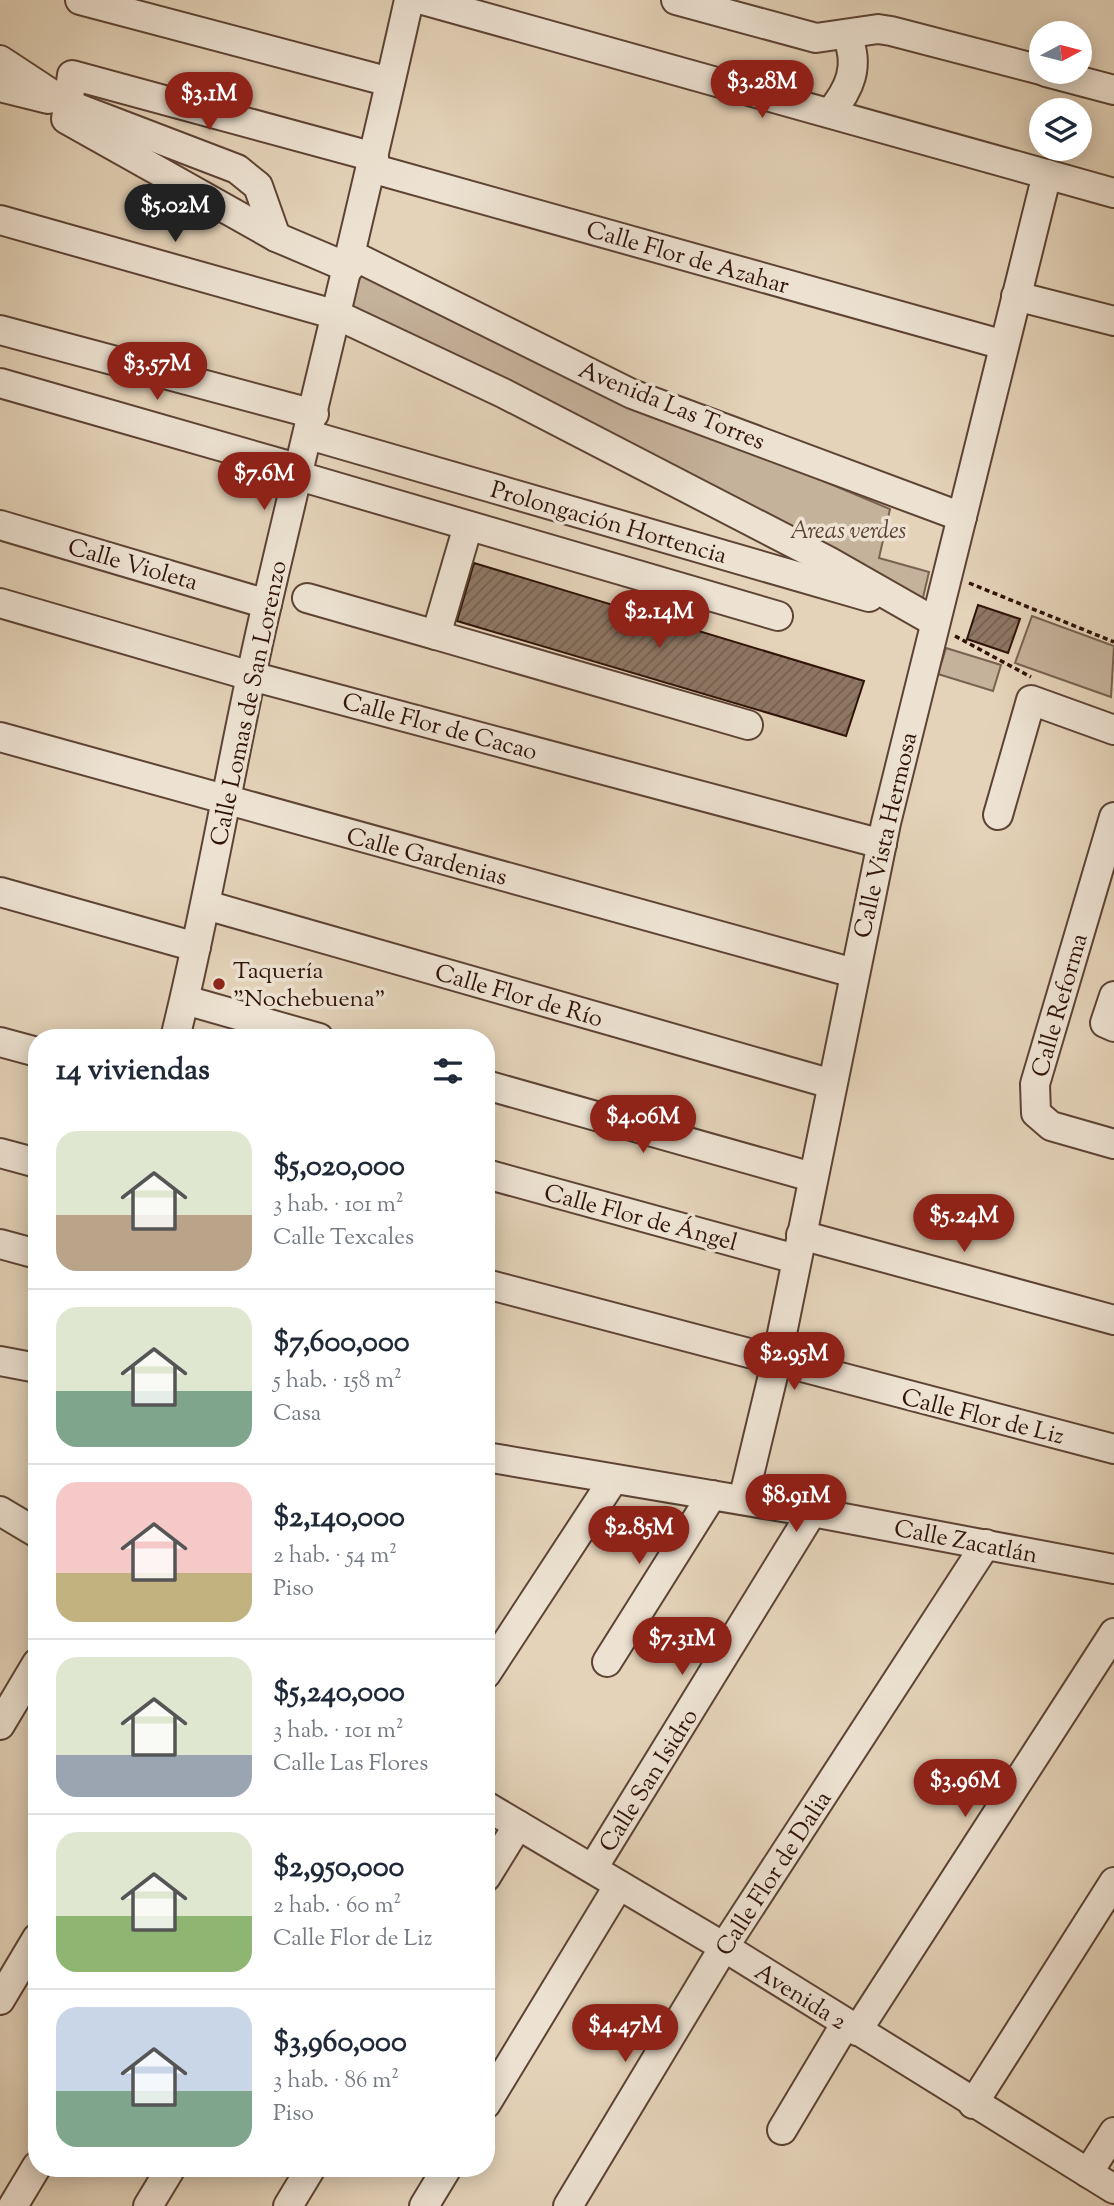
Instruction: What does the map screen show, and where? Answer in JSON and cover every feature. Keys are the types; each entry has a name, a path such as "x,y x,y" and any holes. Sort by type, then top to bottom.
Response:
{"street":[{"path":"80,0 390,82"},
{"name":"Calle Lomas de San Lorenzo","path":"177,1029 206,905 267,604 350,261 409,0"},
{"path":"423,0 463,6 1114,193"},
{"path":"676,0 816,38 847,36 878,29 1029,67"},
{"path":"831,113 843,97 854,74 853,50 847,36"},
{"name":"Avenida Las Torres","path":"1,68 67,104 237,169 258,186 276,237"},
{"name":"Calle Flor de Azahar","path":"67,104 72,75 1004,345"},
{"path":"1091,84 1114,90"},
{"name":"Avenida Las Torres","path":"67,104 66,118 276,237 350,261 632,394 962,517"},
{"name":"Calle Vista Hermosa","path":"743,1500 776,1363 882,844 1046,174"},
{"path":"0,220 337,315 400,343 804,548 934,623"},
{"path":"1016,296 1114,321"},
{"name":"Prolongación Hortencia","path":"0,330 909,608"},
{"path":"0,383 468,526 778,616"},
{"name":"Calle Violeta","path":"0,525 267,604"},
{"path":"436,635 468,526"},
{"path":"307,598 748,725"},
{"name":"Calle Flor de Cacao","path":"0,603 251,676 882,844"},
{"path":"998,815 1034,690 1114,730"},
{"name":"Calle Gardenias","path":"0,737 854,973"},
{"name":"Calle Reforma","path":"1114,817 1035,1084 1036,1113 1051,1126 1114,1143"},
{"path":"0,892 196,947"},
{"name":"Calle Flor de Río","path":"206,905 832,1084"},
{"path":"1114,996 1105,1023 1114,1027"},
{"path":"185,1000 287,1029"},
{"path":"0,1042 28,1050"},
{"path":"495,1088 812,1177"},
{"path":"0,1153 28,1161"},
{"name":"Calle Flor de Ángel","path":"495,1176 1114,1320"},
{"path":"0,1244 28,1252"},
{"name":"Calle Flor de Liz","path":"495,1286 776,1363 1114,1449"},
{"path":"0,1361 28,1366"},
{"name":"Calle Zacatlán","path":"495,1463 743,1500 1114,1569"},
{"path":"495,1660 612,1480"},
{"path":"607,1662 712,1495"},
{"path":"0,1511 28,1528"},
{"name":"Calle San Isidro","path":"593,1868 812,1512"},
{"name":"Calle Flor de Dalia","path":"568,2206 724,1947 986,1544"},
{"path":"782,2130 1114,1633"},
{"path":"0,1725 28,1678"},
{"name":"Avenida 2","path":"495,1811 724,1947 973,2104 1114,2189"},
{"path":"495,1862 518,1825"},
{"path":"973,2104 1114,1882"},
{"name":"Calle San Isidro","path":"495,2089 620,1885"},
{"path":"0,2000 28,1953"},
{"path":"1088,2173 1114,2132"},
{"path":"13,2206 30,2177"},
{"path":"148,2206 166,2177"},
{"path":"288,2206 306,2177"},
{"path":"424,2206 442,2177"}],"path":[{"path":"947,575 1114,642"},
{"path":"934,623 1034,690"}],"green space":[{"name":"Areas verdes","path":"352,266 656,411 890,509 879,558 929,572 921,606 340,318"},
{"path":"1032,616 1114,646 1111,697 1015,663"},
{"path":"946,648 1001,665 993,691 938,674"}],"building":[{"path":"474,563 864,681 846,736 457,621"},
{"path":"978,605 1020,619 1008,653 967,639"}],"place":[{"name":"Taquería \"Nochebuena\"","path":"219,984"}]}
